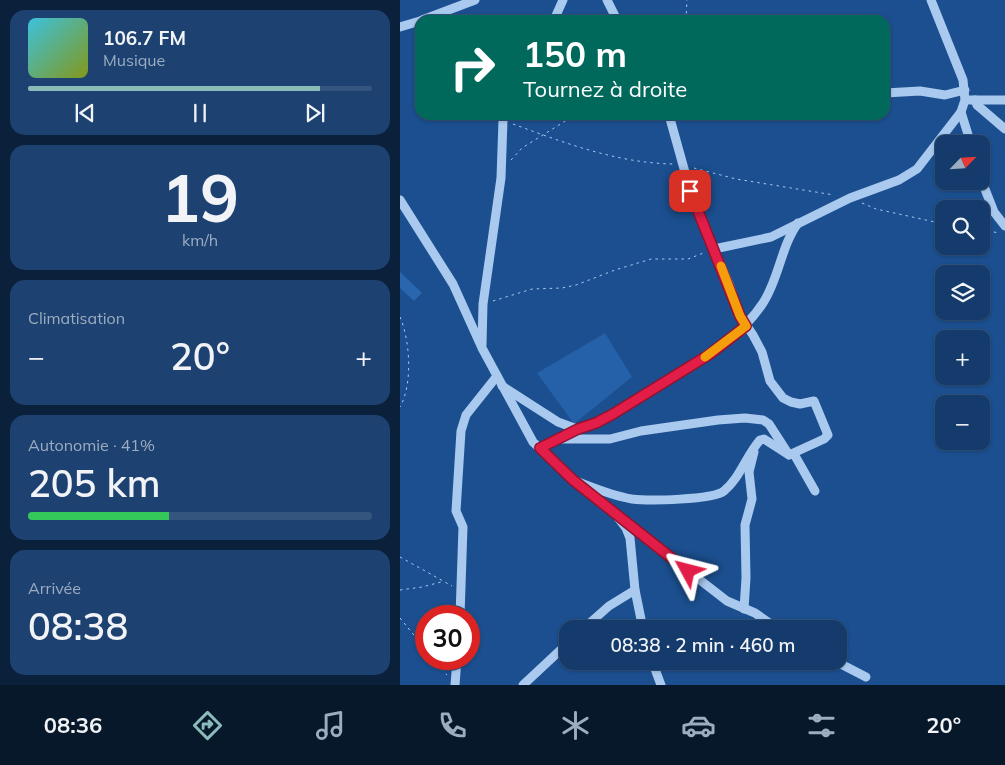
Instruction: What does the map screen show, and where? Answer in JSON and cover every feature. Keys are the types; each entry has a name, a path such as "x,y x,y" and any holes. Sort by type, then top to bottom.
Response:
{"street":[{"path":"436,15 475,0"},
{"path":"556,15 563,0"},
{"path":"607,0 614,15"},
{"path":"931,0 959,66 970,100 1005,129"},
{"path":"400,27 415,22"},
{"path":"890,92 920,91 941,95 966,90"},
{"path":"970,100 1005,100"},
{"path":"714,248 771,237 850,198 899,180 917,169 970,100"},
{"path":"961,112 967,135"},
{"path":"482,348 483,304 501,178 504,120"},
{"path":"670,120 694,201 740,316 758,342 770,381 784,398 796,404 814,401 828,434 791,454"},
{"path":"985,190 994,212 1005,226"},
{"path":"400,200 453,284 482,348 502,386 529,435 540,448 573,480 616,515 727,600 763,620"},
{"path":"540,448 613,414 719,348 746,326 764,302 782,261 792,231 798,223"},
{"path":"460,605 463,527 456,511 462,431 466,415 497,376"},
{"path":"502,386 558,422 578,429"},
{"path":"559,438 610,439 641,431 718,420 745,418 763,420 769,424 791,454 815,491"},
{"path":"573,480 633,499 674,499 717,495 728,488 756,445 764,439 791,454"},
{"path":"744,609 746,584 745,525 752,498 750,472 756,445"},
{"path":"616,515 626,528 630,538 635,590 641,620"},
{"path":"593,620 635,590"},
{"path":"523,685 559,651"},
{"path":"847,667 866,677"},
{"path":"655,670 661,685"}],"path":[{"path":"686,15 687,0"},
{"path":"509,120 544,135 627,160 647,164 683,165 736,179 850,198 876,209 935,222"},
{"path":"509,164 522,148 567,120"},
{"path":"990,232 1005,234"},
{"path":"483,304 532,288 562,288 651,259 688,259 714,248"},
{"path":"400,317 406,335 410,366 400,407"},
{"path":"400,558 460,590"},
{"path":"400,590 442,582"},
{"path":"400,618 415,636"},
{"path":"443,670 453,682"}],"shaded area":[{"path":"605,333 632,377 574,424 537,373"}],"building":[{"path":"400,272 422,293 414,301 400,288"}],"slow traffic":[{"path":"705,357 746,326 740,316 721,266"}],"route":[{"path":"688,571 573,480 540,448 613,414 710,354 746,326 740,316 729,284 690,191"}]}
